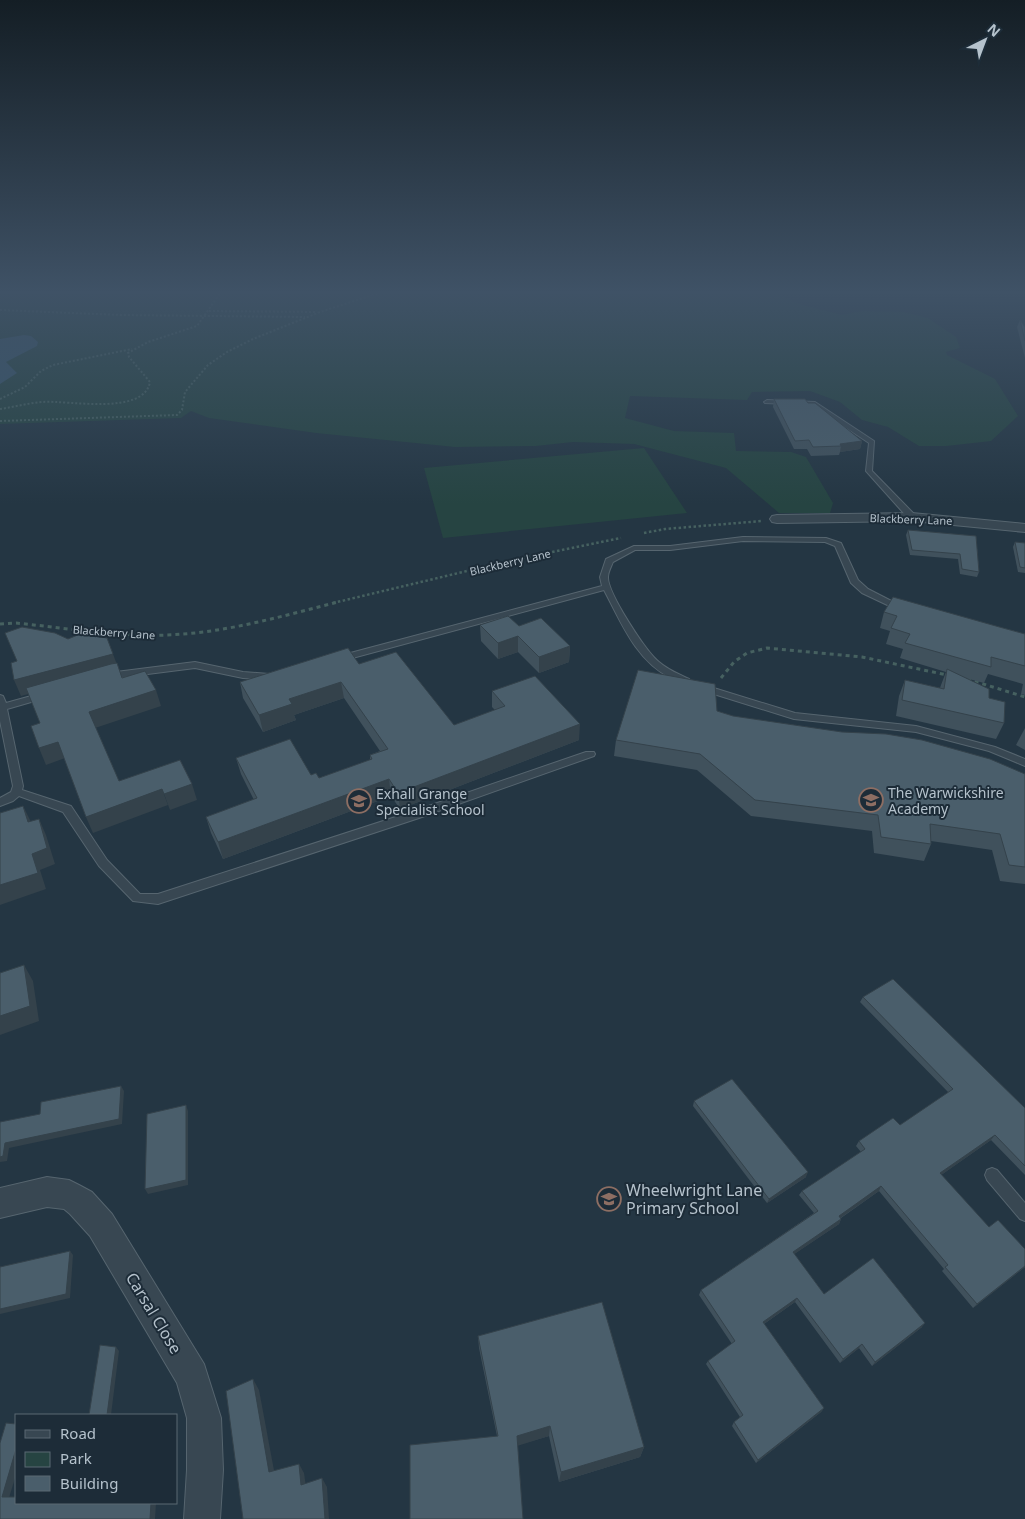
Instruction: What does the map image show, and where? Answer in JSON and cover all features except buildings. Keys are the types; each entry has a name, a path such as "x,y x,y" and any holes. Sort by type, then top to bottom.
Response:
{"street":[{"name":"Blackberry Lane","path":"777,520 912,517 1025,528"},
{"name":"Carsal Close","path":"0,1203 47,1192 69,1195 81,1203 101,1225 192,1376 204,1418 205,1470 202,1519"}],"lane":[{"path":"766,402 813,403 872,442 869,471 912,517"},
{"path":"908,610 865,591 854,581 838,545 826,540 743,539 670,548 634,548 609,561 604,577 606,587 641,650 655,665 675,677 712,691 794,716 916,729 992,749 1025,763"},
{"path":"335,660 606,587"},
{"path":"100,678 195,665 243,675 277,676"},
{"path":"18,792 17,778 1,703 55,692"},
{"path":"18,792 67,809 103,863 137,898 158,899 415,815 590,754"},
{"path":"0,802 18,792"},
{"path":"992,1175 1025,1214"}],"path":[{"path":"0,399 25,387 41,371 63,363"},
{"path":"0,409 43,402 120,403 132,401 145,396 150,389 150,382 135,363"},
{"path":"0,420 177,415 182,410 185,392 211,363"},
{"path":"636,535 665,529 777,520"},
{"name":"Blackberry Lane","path":"0,624 16,623 131,634 167,635 222,630 513,560 627,537"},
{"path":"712,691 734,662 747,653 767,648 862,658 955,677"},
{"path":"964,678 982,682 1025,697"}],"green space":[{"path":"0,363 963,363 995,379 1018,416 991,441 946,446 919,446 888,427 862,420 840,402 810,391 752,392 747,400 630,396 625,418 674,431 734,433 736,451 791,452 806,457 833,503 830,513 779,513 726,468 634,444 573,442 536,446 455,447 316,433 209,418 191,411 181,418 0,424"},
{"path":"644,448 687,513 443,538 424,468"}],"water":[{"path":"0,363 7,363 17,373 0,384"}],"place":[{"name":"The Warwickshire Academy","path":"871,800"},
{"name":"Exhall Grange Specialist School","path":"359,801"},
{"name":"Wheelwright Lane Primary School","path":"609,1199"}]}
